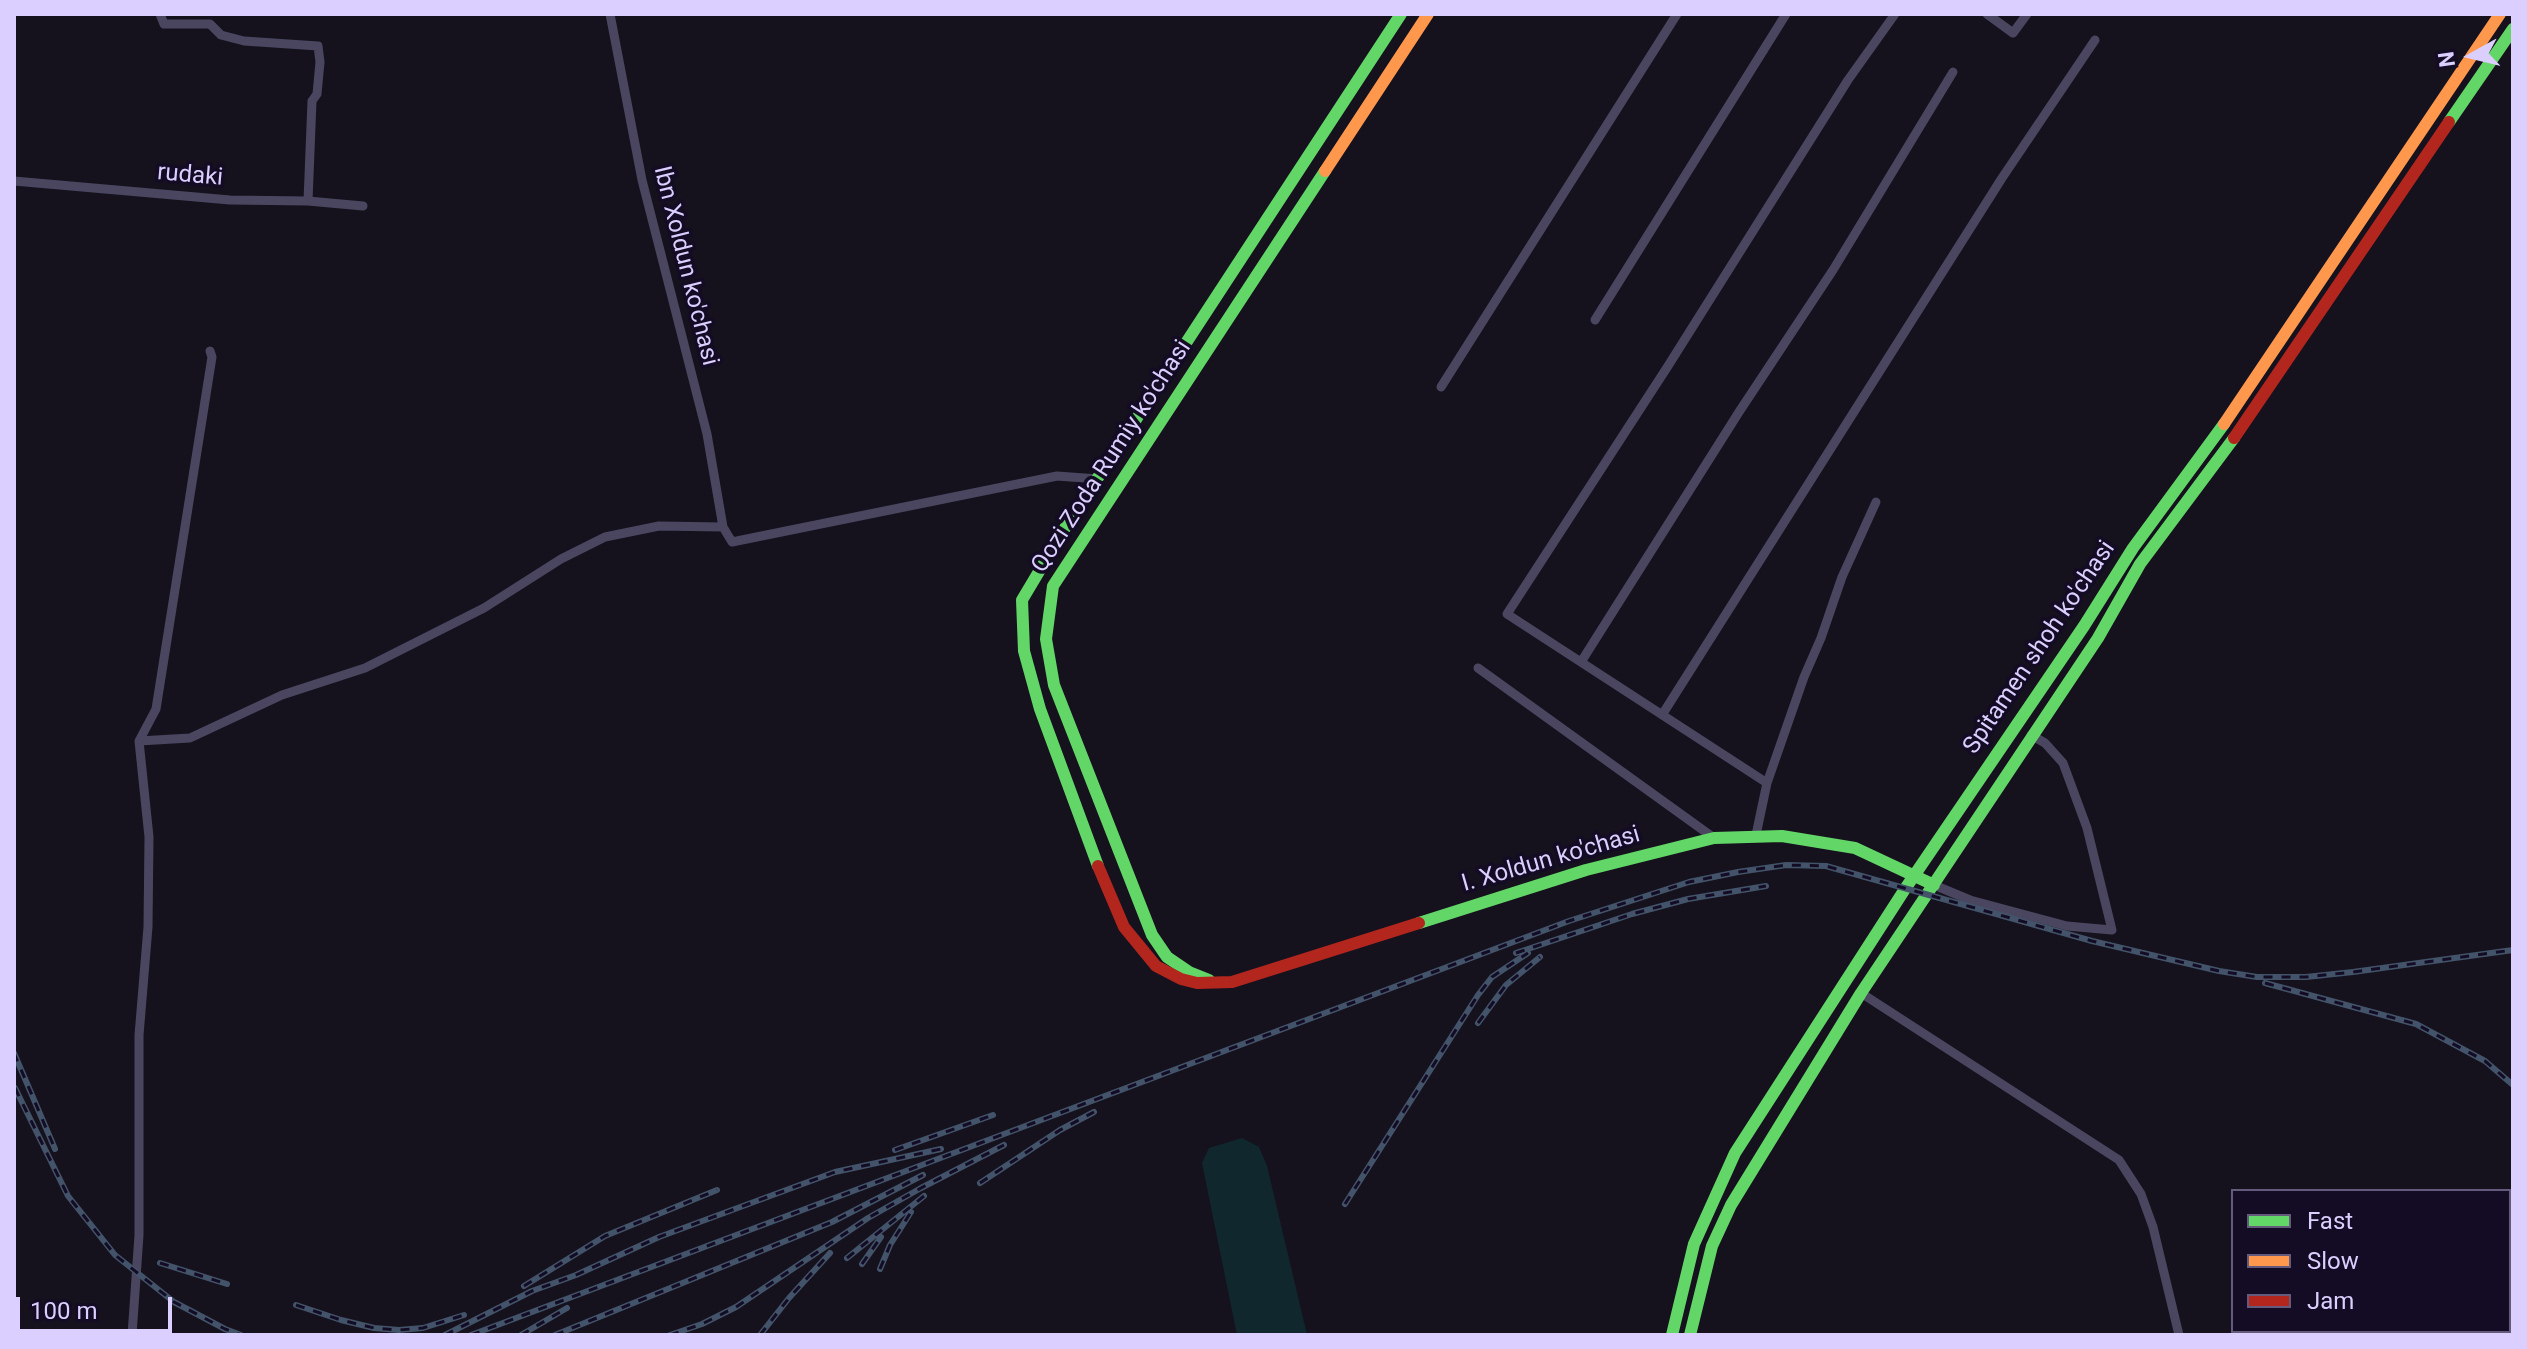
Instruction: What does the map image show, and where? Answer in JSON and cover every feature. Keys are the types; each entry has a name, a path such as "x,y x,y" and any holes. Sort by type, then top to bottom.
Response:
{"main road":[{"name":"Qozi Zoda Rumiy ko'chasi","path":"1181,979 1156,966 1147,957 1124,927 1114,907 1063,775 1024,651 1022,600 1401,14"},
{"name":"Qozi Zoda Rumiy ko'chasi","path":"1216,983 1176,965 1152,935 1054,685 1046,639 1053,586 1428,14"},
{"name":"Spitamen shoh ko'chasi","path":"1672,1335 1694,1244 1735,1153 1915,874 2084,626 2133,548 2221,429 2500,14"},
{"name":"Spitamen shoh ko'chasi","path":"1690,1335 1712,1246 1731,1205 1861,993 2098,638 2140,564 2227,448 2513,29"},
{"name":"I. Xoldun ko'chasi","path":"1181,979 1197,983 1232,982 1586,870 1714,838 1782,836 1855,848 1934,885"}],"street":[{"path":"160,14 164,24 210,24 221,35 244,41 318,46 320,62 317,94 312,101 308,201"},
{"name":"Ibn Xoldun ko'chasi","path":"610,14 642,180 707,434 723,527"},
{"path":"1441,387 1677,14"},
{"path":"1595,320 1786,14"},
{"path":"1767,783 1507,614 1848,80 1895,14"},
{"path":"1987,14 2013,33 2027,14"},
{"path":"1662,715 2002,178 2095,40"},
{"path":"1581,662 1833,270 1953,72"},
{"name":"rudaki","path":"14,181 230,200 308,201 363,206"},
{"path":"132,1335 139,1235 138,1044 148,912 149,837 139,741 156,709 212,357 210,351"},
{"path":"139,741 190,738 282,695 365,668 484,608 561,559 605,537 659,526 723,527 732,542 1057,476 1098,479"},
{"path":"1756,835 1767,783 1842,577 1876,502"},
{"path":"1478,668 1714,838"},
{"path":"1934,885 1970,900 2067,926 2112,930 2087,828 2063,763 2045,743 2031,735"},
{"path":"1861,993 2119,1160 2141,1194 2153,1227 2179,1335"}],"green space":[{"path":"1242,1138 1259,1147 1267,1166 1307,1335 1237,1335 1202,1163 1209,1148"}],"railway":[{"path":"471,1335 1569,921 1689,882 1738,872 1786,865 1826,866 2092,941 2257,977 2306,977 2513,950"},
{"path":"1516,953 1632,914 1688,899 1766,886"},
{"path":"1345,1204 1478,995 1492,977 1528,953"},
{"path":"1478,1023 1506,985 1540,957"},
{"path":"2265,983 2416,1024 2485,1061 2513,1085"},
{"path":"14,1053 55,1149"},
{"path":"15,1088 68,1196 115,1255 174,1302 241,1335"},
{"path":"980,1183 1060,1130 1094,1112"},
{"path":"895,1150 993,1115"},
{"path":"670,1335 736,1307 868,1218 1004,1145"},
{"path":"445,1335 532,1291 576,1275 659,1237 835,1172 941,1149"},
{"path":"555,1335 832,1222 923,1175"},
{"path":"524,1286 605,1236 717,1190"},
{"path":"847,1258 924,1196"},
{"path":"880,1269 890,1245 911,1212"},
{"path":"862,1264 881,1237"},
{"path":"760,1335 830,1253"},
{"path":"160,1263 227,1284"},
{"path":"296,1305 341,1320 399,1330 423,1328 464,1315"},
{"path":"521,1335 567,1308"}],"traffic: fast":[{"path":"1098,866 1040,709 1024,651 1022,600 1065,528 1401,14"},
{"path":"2449,122 2513,29"},
{"path":"1209,980 1189,972 1167,957 1152,935 1054,685 1046,639 1053,586 1325,171"},
{"path":"1672,1335 1694,1244 1735,1153 1905,889 2084,626 2133,548 2224,424"},
{"path":"1690,1335 1712,1246 1731,1205 1861,993 2098,638 2140,564 2234,438"},
{"path":"1419,923 1586,870 1714,838 1782,836 1855,848 1934,885"}],"traffic: slow":[{"path":"1325,171 1428,14"},
{"path":"2224,424 2500,14"}],"traffic: jam":[{"path":"2234,438 2449,122"},
{"path":"1098,866 1124,927 1156,966 1181,979 1197,983 1232,982 1419,923"}]}
